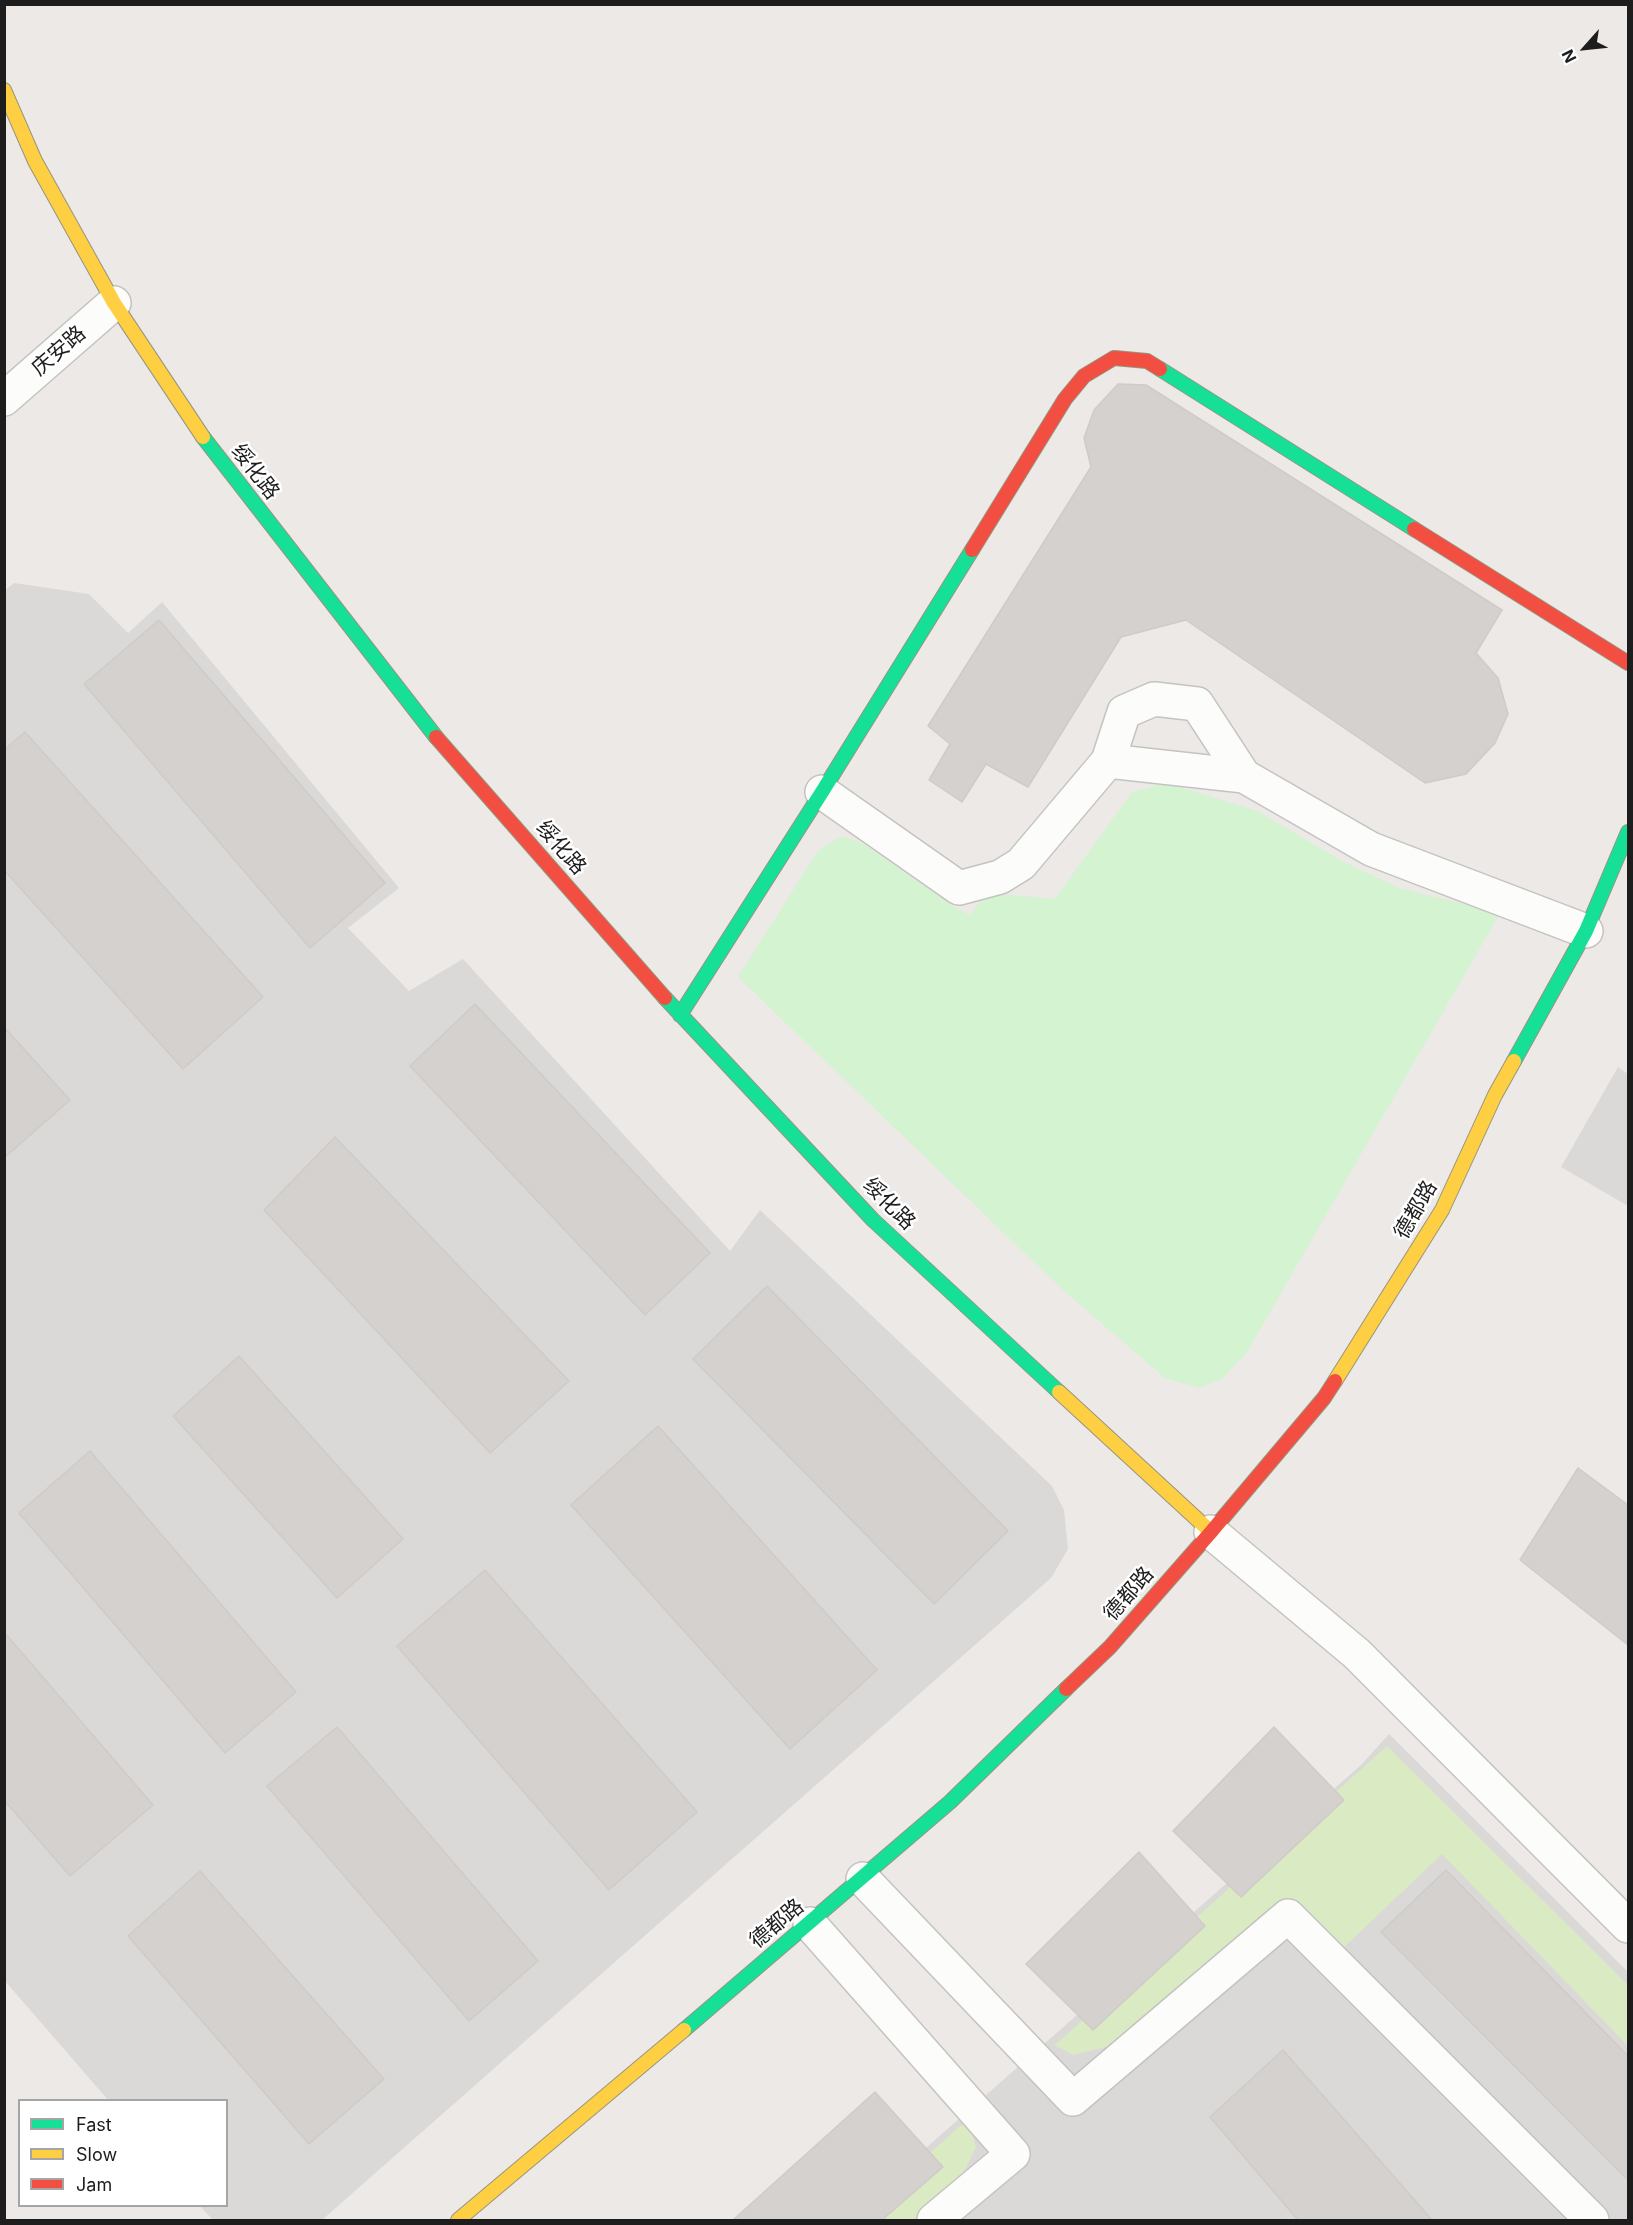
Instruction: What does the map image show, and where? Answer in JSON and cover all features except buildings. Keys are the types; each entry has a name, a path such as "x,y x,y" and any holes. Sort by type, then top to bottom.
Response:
{"street":[{"name":"绥化路","path":"4,90 35,161 114,303 214,454 443,746 680,1015 873,1220 1211,1532"},
{"name":"庆安路","path":"4,399 114,303"},
{"path":"680,1015 822,792 1065,399 1084,376 1114,358 1147,361 1629,663"},
{"path":"822,792 959,888 1000,877 1021,864 1108,761 1124,712 1154,699 1197,704 1244,776"},
{"path":"1108,761 1244,776 1371,849 1586,931"},
{"name":"德都路","path":"458,2220 863,1879 950,1802 1110,1647 1211,1532 1324,1398 1442,1210 1495,1095 1586,931 1629,832"},
{"path":"1211,1532 1357,1654 1629,1926"},
{"path":"863,1879 1073,2099 1288,1916 1592,2220"},
{"path":"810,1924 1013,2154 934,2220"}],"shaded area":[{"path":"14,583 89,594 128,633 162,602 399,888 348,928 409,991 463,959 730,1251 760,1210 1052,1486 1064,1510 1068,1549 1051,1578 322,2220 213,2220 201,2207 228,2207 228,2099 107,2099 5,1981 4,591"},
{"path":"1618,1067 1628,1074 1628,1206 1561,1167"},
{"path":"1389,1734 1628,1972 1628,2220 844,2220 1361,1765"}],"green space":[{"path":"1167,783 1257,811 1342,861 1399,888 1500,913 1247,1352 1223,1378 1200,1388 1165,1378 1063,1290 738,977 818,851 842,836 862,843 956,908 970,915 983,898 1001,894 1055,899 1132,792"},
{"path":"1387,1746 1628,1985 1628,2046 1442,1854 1339,1952 1286,1903 1114,2045 1073,2055 1055,2045"},
{"path":"967,2120 976,2147 955,2190 919,2220 854,2220"}],"traffic: fast":[{"path":"1160,369 1414,529"},
{"path":"203,437 436,737"},
{"path":"680,1015 972,550"},
{"path":"1514,1061 1586,931 1628,832"},
{"path":"665,998 873,1220 1059,1392"},
{"path":"684,2030 950,1802 1066,1689"}],"traffic: slow":[{"path":"4,90 35,161 114,303 203,437"},
{"path":"1335,1381 1442,1210 1495,1095 1514,1061"},
{"path":"1059,1392 1211,1532"},
{"path":"458,2220 684,2030"}],"traffic: jam":[{"path":"972,550 1065,399 1084,376 1114,358 1147,361 1160,369"},
{"path":"1414,529 1628,663"},
{"path":"436,737 665,998"},
{"path":"1066,1689 1110,1647 1211,1532 1324,1398 1335,1381"}]}
